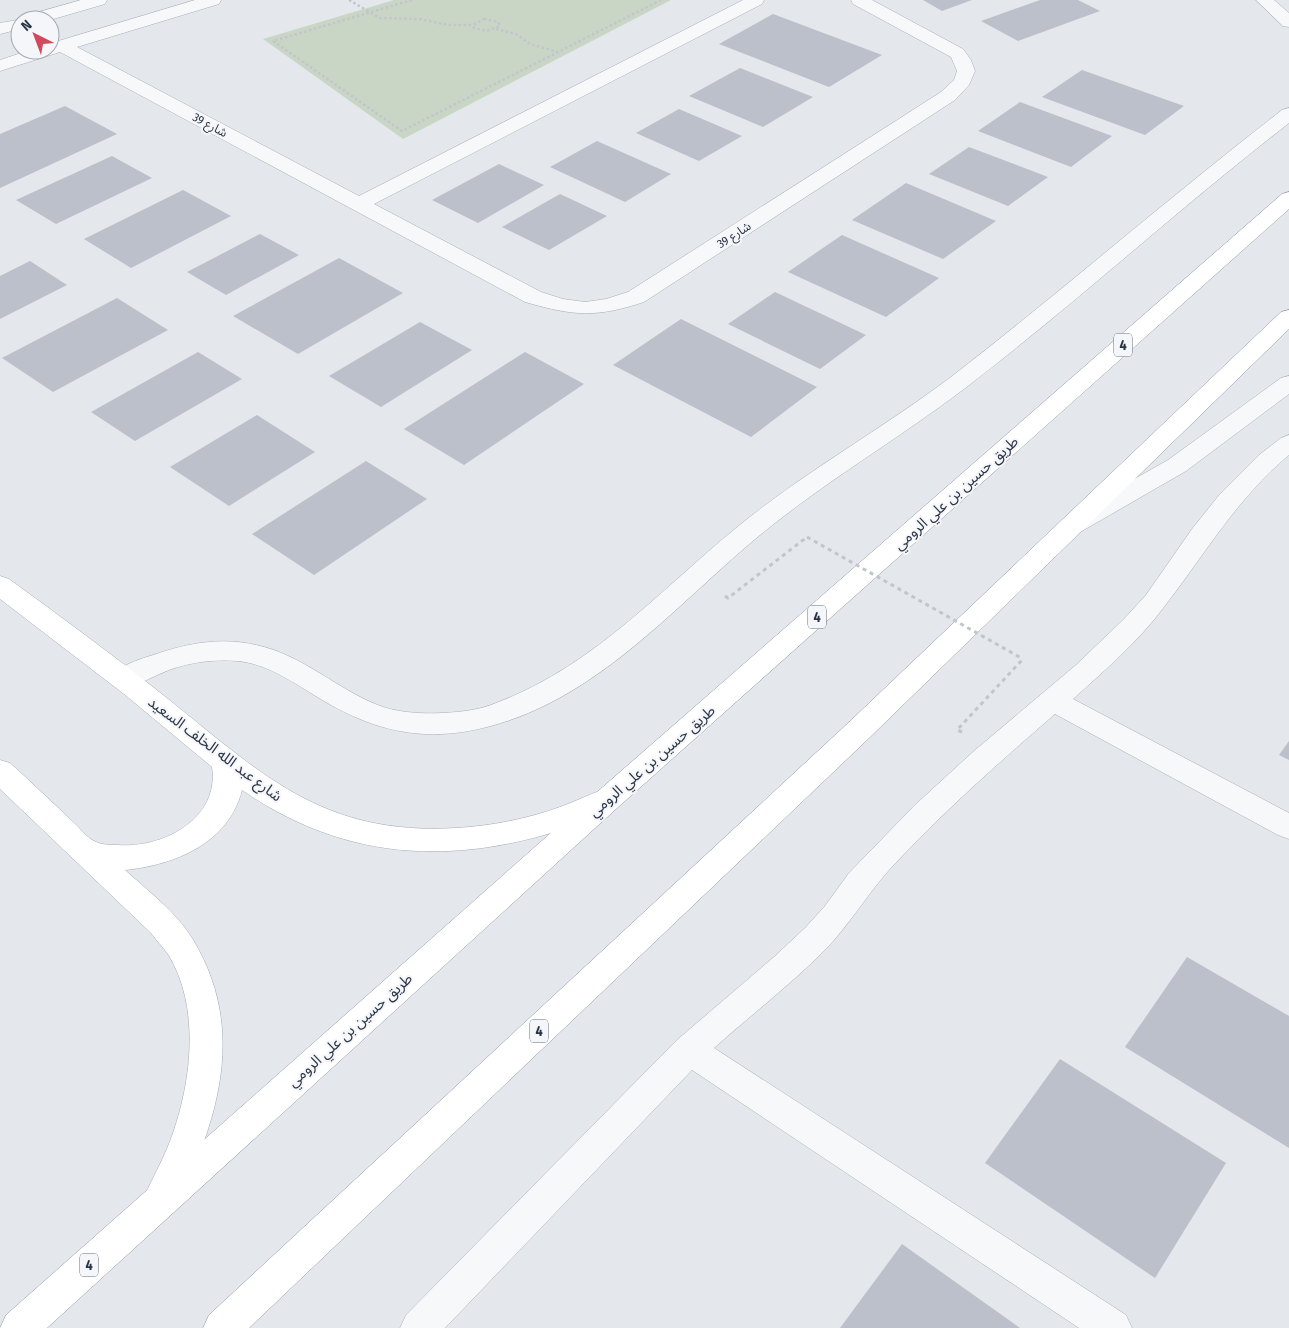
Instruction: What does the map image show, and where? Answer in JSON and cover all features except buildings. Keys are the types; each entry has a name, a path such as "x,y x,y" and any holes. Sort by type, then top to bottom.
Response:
{"main road":[{"name":"طريق حسين بن علي الرومي","path":"19,1328 606,800 677,740 1289,198"},
{"name":"4","path":"222,1328 849,740 1289,317"},
{"name":"شارع عبد الله الخلف السعيد","path":"0,585 124,679 226,761 280,800 309,816 343,828 399,838 457,840 497,836 536,828 572,816 606,800"},
{"path":"86,851 108,857 132,858 157,854 180,844 201,830 217,814 226,796 229,778 226,761"},
{"path":"0,771 149,910 174,939 193,974 202,1003 207,1039 205,1078 197,1118 182,1161 159,1202"}],"street":[{"path":"60,11 99,0"},
{"path":"60,46 213,0"},
{"path":"358,204 756,0"},
{"name":"شارع 39","path":"60,52 533,296 560,305 586,310 610,306 636,297 948,96 961,85 967,73 965,62 957,53 859,0"},
{"path":"1264,0 1289,22"},
{"path":"1,64 14,60"},
{"path":"124,679 148,666 174,657 201,651 228,650 253,654 276,661 368,712 393,720 421,724 450,724 497,714 530,700 568,680 641,627 758,523 810,484 958,382 1058,304 1191,191 1289,114"},
{"path":"1073,525 1168,472 1210,444 1289,383"},
{"path":"419,1328 689,1050 718,1022 763,987 800,954 832,919 859,883 935,804 1135,625 1162,593 1209,524 1236,490 1267,460 1289,443"},
{"path":"1052,700 1289,827"},
{"path":"689,1050 1113,1328"}],"path":[{"path":"349,0 380,18 389,20 419,19 449,25 473,24 477,21 493,19 500,26 496,29"},
{"path":"412,0 274,41 402,131 661,0"},
{"path":"473,24 474,28 480,31 496,29 516,34 530,44 558,52"},
{"path":"807,537 1023,659"}],"green space":[{"path":"394,0 671,0 403,139 263,39"}]}
